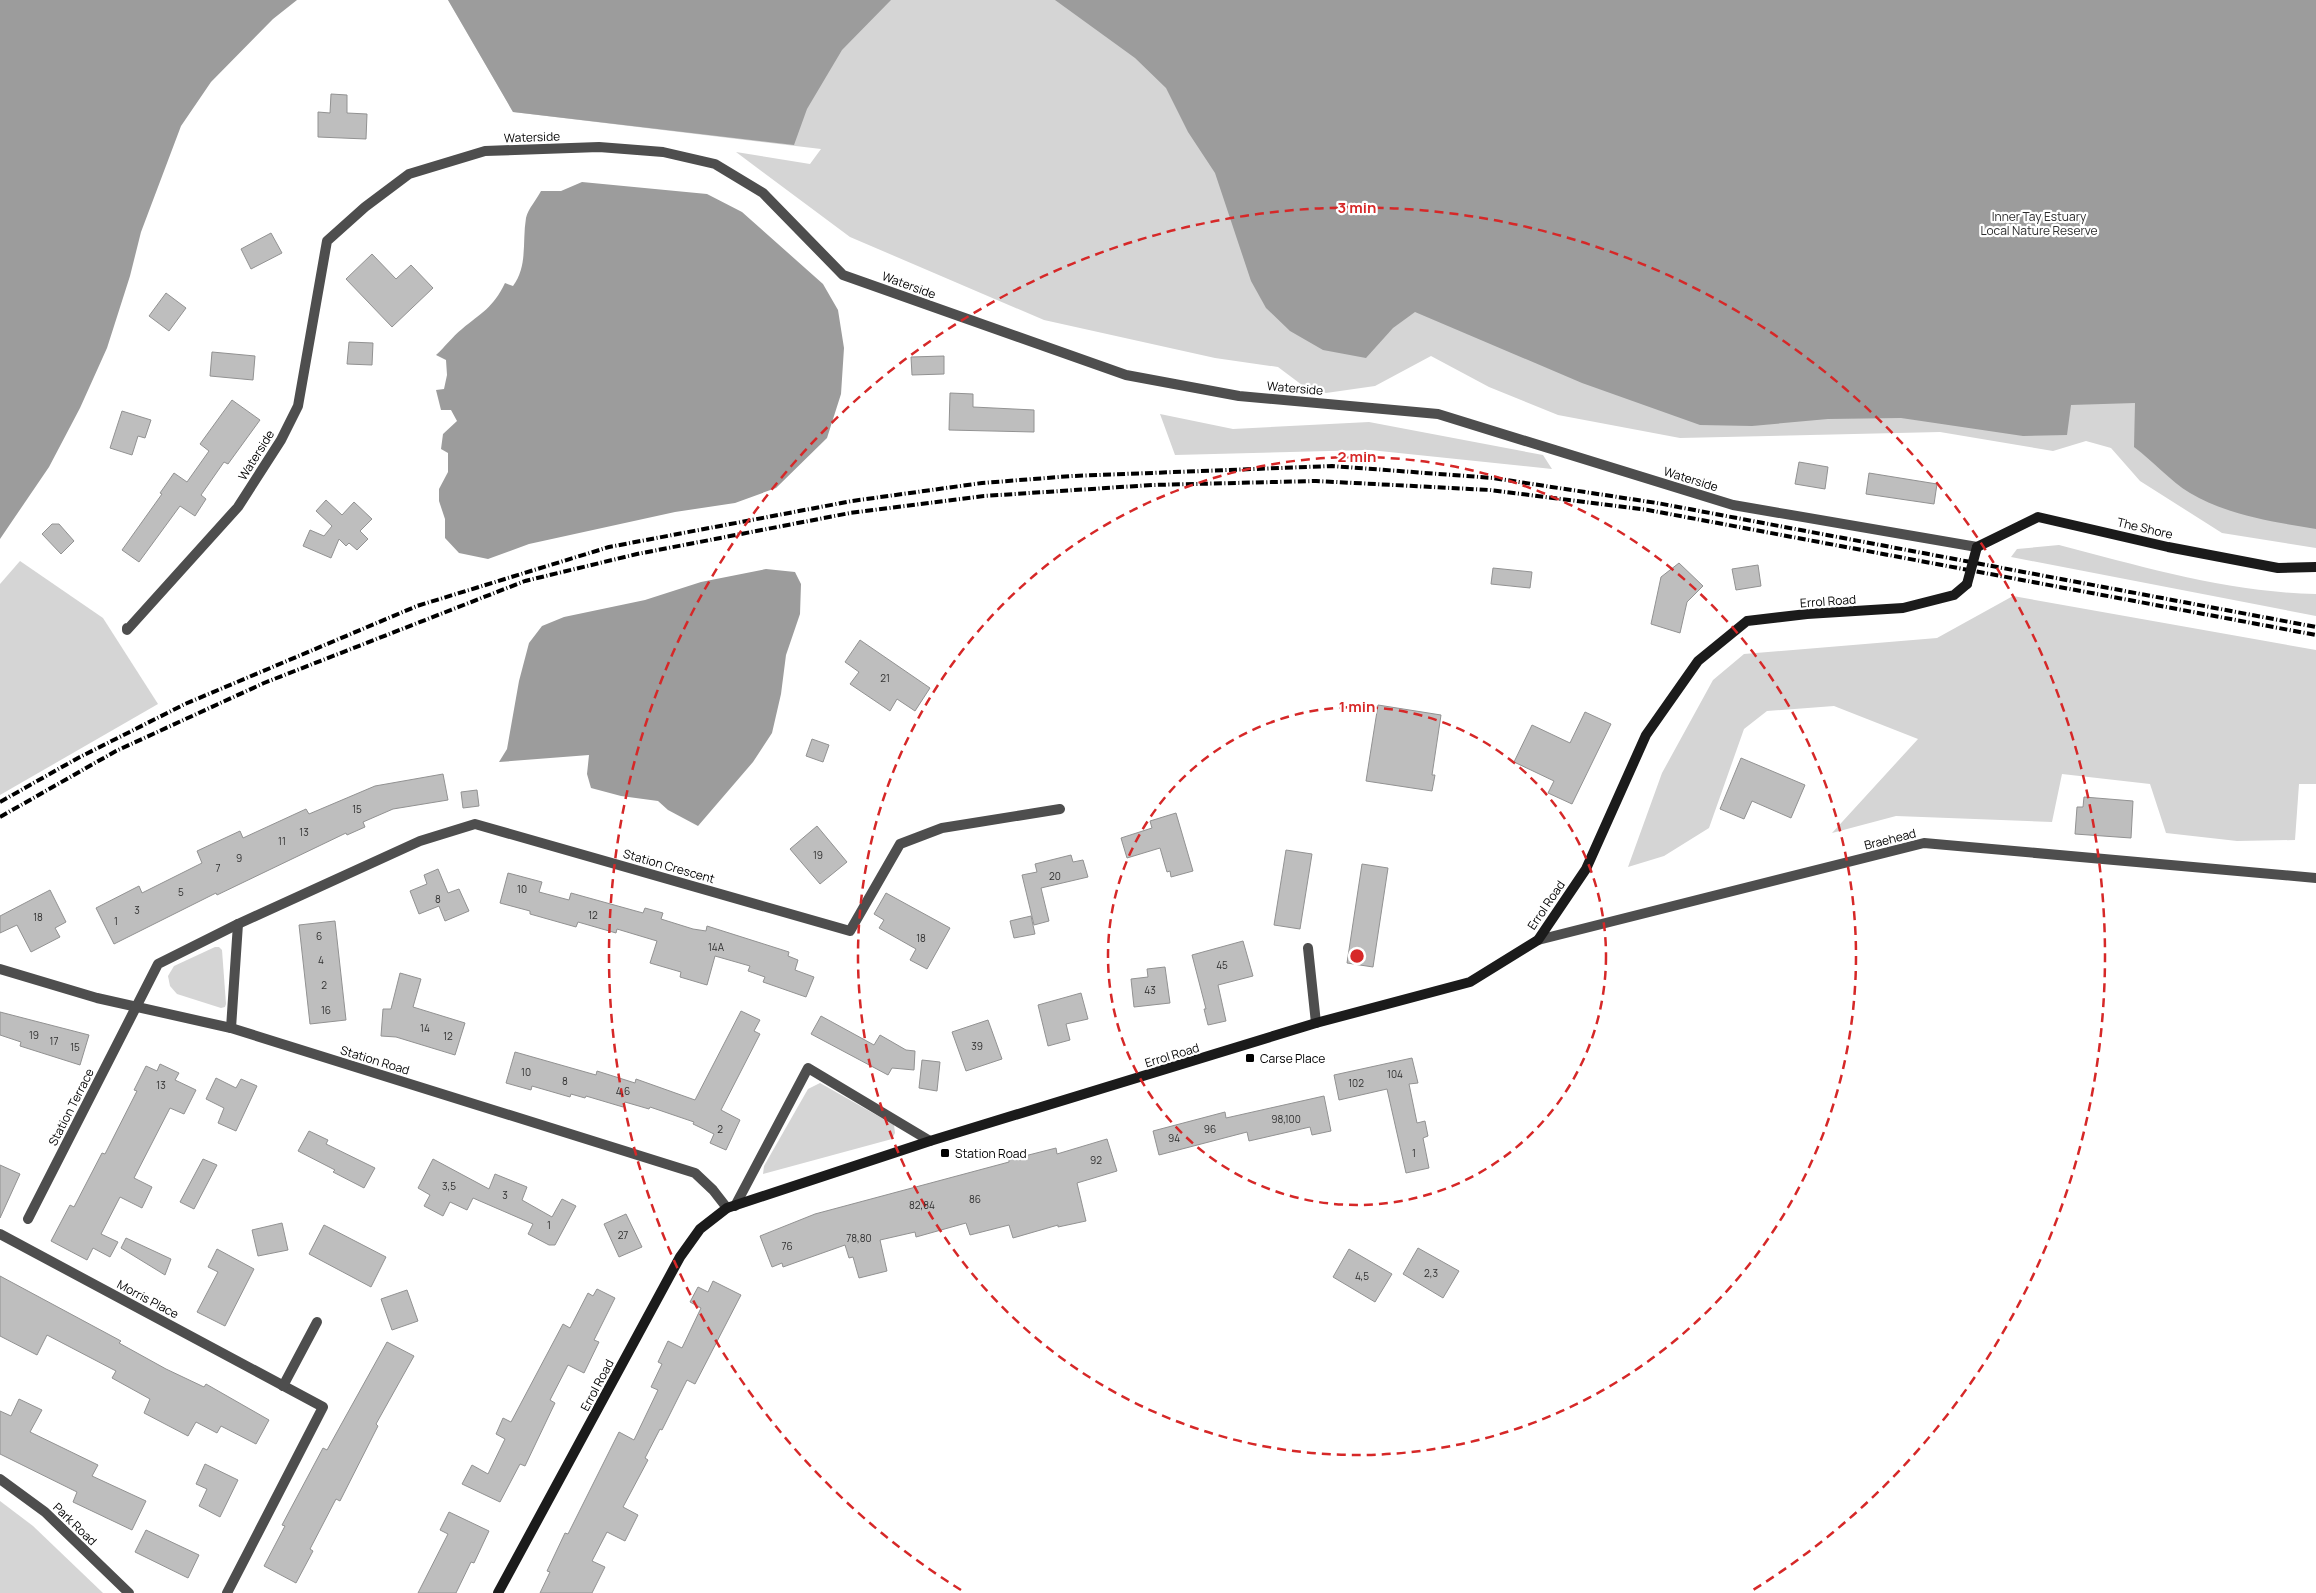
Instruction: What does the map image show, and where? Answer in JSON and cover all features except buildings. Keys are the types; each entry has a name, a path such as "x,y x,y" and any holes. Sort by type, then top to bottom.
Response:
{"street":[{"name":"Waterside","path":"127,628 127,630 238,507 281,440 298,406 327,241 365,207 409,174 485,151 599,147 663,152 715,164 763,193 843,275 1126,375 1239,396 1438,414 1733,505 1977,547"},
{"name":"The Shore","path":"1977,547 2038,517 2278,568 2316,566"},
{"name":"Errol Road","path":"498,1593 680,1258 700,1228 731,1207 930,1142 1316,1023 1470,982 1538,940 1586,869 1646,735 1698,661 1747,621 1807,614 1903,608 1954,596 1967,584 1977,547"},
{"name":"Station Crescent","path":"137,1006 158,964 238,924 420,841 474,824 850,931 900,844 942,828 1060,809"},
{"name":"Braehead","path":"1538,940 1924,843 2316,878"},
{"path":"231,1028 238,924"},
{"path":"1308,948 1316,1023"},
{"name":"Station Road","path":"0,969 97,998 231,1028 695,1173 731,1207"},
{"name":"Station Terrace","path":"28,1219 137,1006"},
{"name":"Errol Road","path":"731,1207 808,1068 930,1142"},
{"name":"Morris Place","path":"0,1234 323,1407 227,1593"},
{"path":"283,1386 317,1322"},
{"name":"Park Road","path":"0,1479 45,1512 129,1593"}],"green space":[{"name":"Inner Tay Estuary Local Nature Reserve","path":"448,0 2316,0 2316,548 2222,533 2140,481 2111,448 2086,441 2053,451 1940,432 1680,438 1558,415 1489,387 1431,356 1375,386 1326,393 1302,385 1278,367 1215,358 1044,320 850,237 736,152 810,164 821,149 513,112"},
{"path":"1160,414 1233,429 1369,422 1543,455 1552,469 1370,450 1175,455"},
{"path":"2059,545 2186,577 2250,589 2316,594 2316,616 2011,557 2017,549"},
{"path":"20,561 103,618 158,704 0,795 0,584"},
{"path":"2013,596 2316,650 2316,784 2299,784 2295,840 2237,841 2166,833 2150,784 2062,774 2052,822 1896,816 1832,833 1918,739 1834,706 1767,711 1744,729 1709,828 1664,856 1628,867 1662,773 1713,680 1744,654 1937,638"},
{"path":"215,947 219,947 222,950 226,1004 225,1007 221,1008 177,994 170,986 168,976 174,966"},
{"path":"820,1083 894,1125 895,1133 892,1139 763,1174 764,1166 808,1089"},
{"path":"0,1501 33,1526 103,1593 0,1593"}],"shaded area":[{"path":"0,0 297,0 273,19 211,82 181,126 141,232 130,276 107,348 80,408 49,467 0,539"},
{"path":"448,0 891,0 842,50 807,109 794,145 513,112"},
{"name":"Inner Tay Estuary Local Nature Reserve","path":"1055,0 2316,0 2316,529 2235,512 2204,501 2190,493 2134,447 2135,403 2071,405 2067,435 2023,436 1901,418 1828,419 1752,426 1700,425 1582,383 1415,312 1393,328 1366,358 1323,350 1290,331 1266,308 1251,281 1215,173 1188,132 1166,88 1135,58"},
{"path":"582,182 707,194 742,212 823,284 838,310 844,348 841,394 827,438 776,488 735,503 675,512 529,544 488,559 459,553 445,538 445,519 439,501 439,489 448,472 448,453 441,449 443,434 457,421 451,410 441,410 436,390 444,389 447,375 446,360 436,355 458,332 491,304 505,283 513,286 518,278 523,262 526,218 541,191 561,191"},
{"path":"766,569 795,572 801,584 800,614 786,655 781,694 772,733 753,762 698,826 668,810 658,801 621,796 591,788 587,774 589,755 499,762 507,749 519,681 529,643 542,626 564,617 645,600 701,582"}],"railway":[{"path":"0,802 78,758 185,704 417,606 609,547 852,501 982,483 1072,476 1332,466 1493,478 1657,503 2316,627"},
{"path":"0,817 116,751 264,683 525,581 637,554 850,513 984,496 1152,485 1316,481 1490,490 1648,510 2316,635"}],"place":[{"name":"Carse Place","path":"1250,1058"},
{"name":"Station Road","path":"945,1153"}]}
